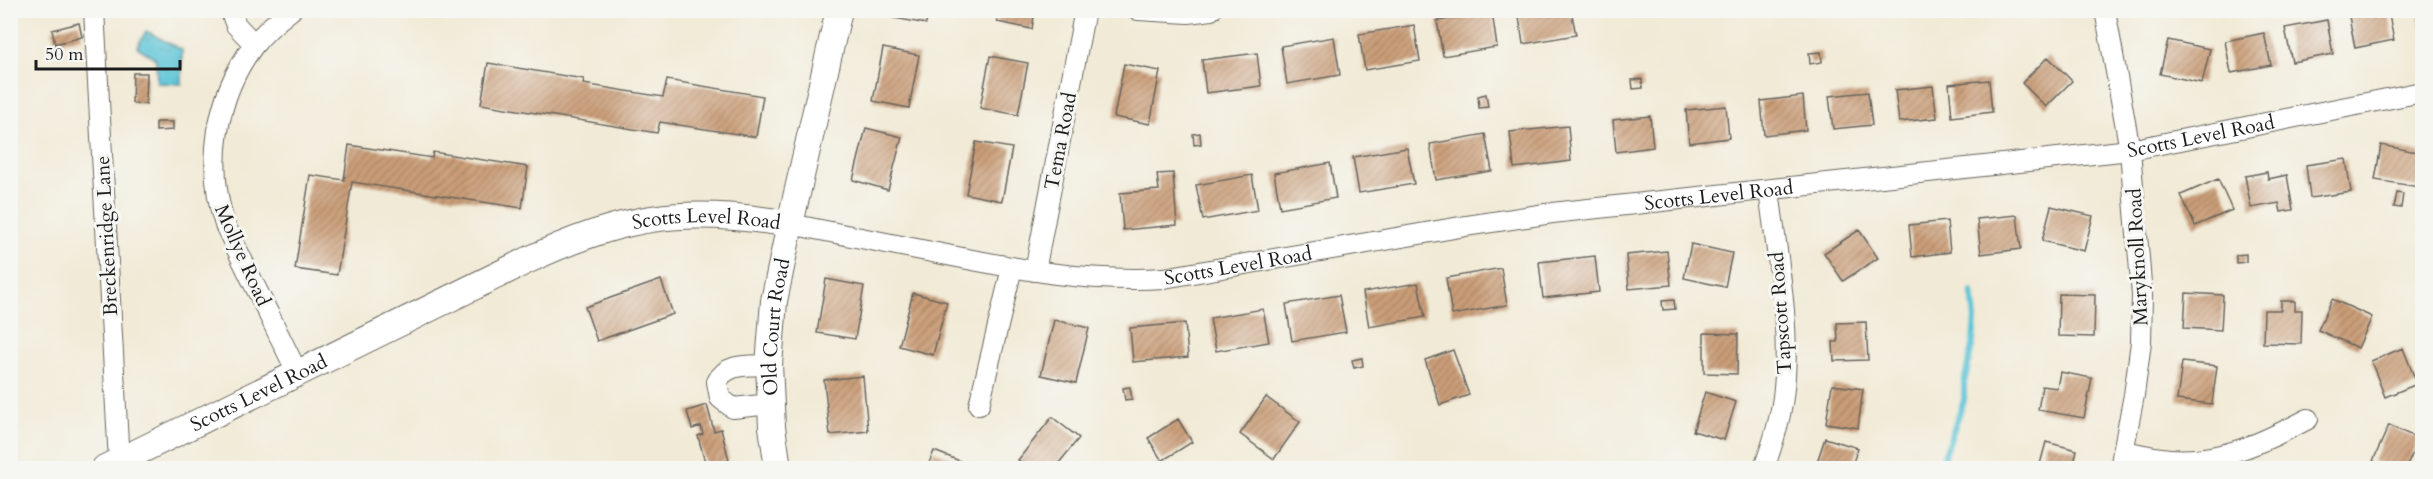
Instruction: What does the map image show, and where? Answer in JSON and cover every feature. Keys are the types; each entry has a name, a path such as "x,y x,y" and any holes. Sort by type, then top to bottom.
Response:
{"main road":[{"name":"Old Court Road","path":"778,468 769,365 774,301 789,224 839,10"},
{"name":"Scotts Level Road","path":"112,465 556,246 612,227 658,217 699,214 747,217 789,224"}],"street":[{"name":"Breckenridge Lane","path":"94,10 112,465"},
{"path":"230,10 237,25 254,44"},
{"name":"Mollye Road","path":"291,10 254,44 239,67 220,120 215,149 214,177 217,201 225,225 298,374"},
{"name":"Tema Road","path":"1035,271 1085,10"},
{"path":"1138,10 1188,12 1211,10"},
{"name":"Maryknoll Road","path":"2105,10 2130,150 2142,295 2141,342 2122,460"},
{"name":"Scotts Level Road","path":"789,224 1012,268 1088,279 1124,281 1164,278 1552,213 2130,150 2422,92"},
{"name":"Tapscott Road","path":"1764,468 1777,428 1786,371 1783,305 1769,190"},
{"path":"979,405 1012,268"},
{"path":"769,365 728,369 717,382 720,398 733,408 771,404"},
{"path":"2122,460 2206,458 2235,453 2264,442 2308,419"}],"water":[{"path":"146,31 182,50 182,84 157,83 156,59 137,47"}],"building":[{"path":"891,10 929,10 926,24 889,17"},
{"path":"999,10 1035,10 1032,29 997,22"},
{"path":"1518,10 1571,10 1576,35 1523,44"},
{"path":"2388,10 2394,40 2355,48 2348,11"},
{"path":"2418,10 2422,10 2422,27 2421,27"},
{"path":"1492,12 1497,47 1443,56 1437,21"},
{"path":"2327,20 2333,54 2292,62 2285,28"},
{"path":"79,23 82,37 55,44 52,30"},
{"path":"1414,25 1420,61 1365,70 1359,34"},
{"path":"2264,33 2271,65 2231,73 2225,41"},
{"path":"1334,37 1340,75 1287,84 1281,46"},
{"path":"2168,40 2210,49 2202,83 2160,74"},
{"path":"883,48 919,55 909,108 873,101"},
{"path":"1821,52 1822,62 1810,64 1809,53"},
{"path":"1257,53 1261,86 1206,93 1202,60"},
{"path":"990,56 1028,63 1018,115 980,108"},
{"path":"2048,57 2072,81 2046,107 2022,83"},
{"path":"488,63 584,79 583,84 663,97 667,80 763,96 756,137 660,122 657,133 481,104"},
{"path":"1124,64 1160,71 1150,124 1114,117"},
{"path":"133,73 147,73 146,104 132,103"},
{"path":"1642,79 1643,88 1633,89 1632,80"},
{"path":"1989,80 1992,112 1952,117 1949,84"},
{"path":"1933,86 1937,118 1899,122 1895,90"},
{"path":"1868,92 1872,125 1833,129 1829,96"},
{"path":"1486,94 1488,107 1479,108 1478,96"},
{"path":"1803,96 1806,130 1764,135 1761,101"},
{"path":"1726,106 1729,138 1689,143 1686,110"},
{"path":"1650,116 1653,147 1616,152 1613,120"},
{"path":"156,122 173,122 173,130 156,131"},
{"path":"1568,126 1571,161 1514,168 1510,132"},
{"path":"866,128 902,137 888,190 853,180"},
{"path":"1200,133 1201,144 1194,145 1193,134"},
{"path":"1485,134 1492,171 1436,180 1430,144"},
{"path":"976,142 1012,148 1002,201 966,194"},
{"path":"349,145 432,158 433,152 528,167 522,208 352,182 337,275 295,269 310,175 344,180"},
{"path":"2381,145 2422,153 2419,187 2375,180"},
{"path":"1407,148 1414,184 1359,193 1353,157"},
{"path":"2346,159 2351,192 2310,198 2306,165"},
{"path":"1330,163 1336,198 1280,208 1274,173"},
{"path":"2267,172 2268,179 2287,175 2293,210 2281,212 2279,203 2251,208 2245,176"},
{"path":"1173,173 1177,225 1123,230 1120,193 1159,190 1157,174"},
{"path":"1252,175 1258,210 1203,220 1196,185"},
{"path":"2218,179 2232,210 2195,226 2181,195"},
{"path":"2397,193 2403,194 2401,208 2394,207"},
{"path":"2051,206 2093,216 2084,251 2042,241"},
{"path":"2017,215 2021,249 1981,254 1977,219"},
{"path":"1947,221 1950,252 1912,257 1909,225"},
{"path":"1859,230 1878,258 1843,281 1824,253"},
{"path":"1691,244 1732,253 1725,287 1684,278"},
{"path":"1667,251 1671,285 1629,289 1626,255"},
{"path":"2246,254 2246,262 2236,263 2236,255"},
{"path":"1595,256 1599,292 1543,298 1539,262"},
{"path":"1501,268 1507,305 1452,315 1446,278"},
{"path":"826,279 864,286 855,339 817,333"},
{"path":"661,280 673,314 597,341 585,307"},
{"path":"1418,283 1425,317 1369,327 1363,292"},
{"path":"913,293 947,302 933,355 899,346"},
{"path":"2186,293 2223,295 2221,330 2184,328"},
{"path":"2059,294 2095,295 2094,337 2058,336"},
{"path":"1339,295 1346,332 1292,341 1286,304"},
{"path":"2332,299 2372,317 2358,348 2318,330"},
{"path":"1674,300 1675,309 1663,310 1662,301"},
{"path":"2281,301 2295,301 2295,310 2302,310 2301,344 2263,343 2264,310 2281,310"},
{"path":"1263,309 1269,342 1216,351 1210,318"},
{"path":"1054,320 1089,328 1076,383 1041,375"},
{"path":"1866,322 1868,360 1834,361 1833,342 1838,342 1837,323"},
{"path":"1185,323 1188,357 1133,362 1130,328"},
{"path":"1704,333 1738,334 1737,374 1704,373"},
{"path":"2403,348 2417,384 2385,397 2371,361"},
{"path":"1453,350 1469,395 1440,405 1425,360"},
{"path":"1362,358 1363,366 1354,368 1352,360"},
{"path":"2182,362 2217,366 2212,404 2177,400"},
{"path":"2060,372 2092,378 2084,418 2038,410 2042,386 2057,388"},
{"path":"863,376 868,431 830,435 824,380"},
{"path":"1832,385 1863,389 1858,428 1826,423"},
{"path":"1130,387 1132,399 1125,400 1123,388"},
{"path":"1705,392 1736,402 1724,440 1693,431"},
{"path":"1266,397 1300,422 1274,459 1240,434"},
{"path":"707,405 714,431 721,429 729,460 706,466 698,436 703,434 701,426 692,429 687,411"},
{"path":"1052,417 1079,438 1055,468 1030,468 1018,460"},
{"path":"1178,419 1192,442 1162,461 1148,438"},
{"path":"2389,425 2419,439 2406,468 2390,468 2373,461"},
{"path":"1825,438 1858,448 1851,468 1815,468"},
{"path":"2046,442 2077,450 2073,468 2039,468"},
{"path":"934,451 978,468 927,468"}],"waterway":[{"path":"1940,468 1964,400 1964,383 1975,319 1972,292"}]}
